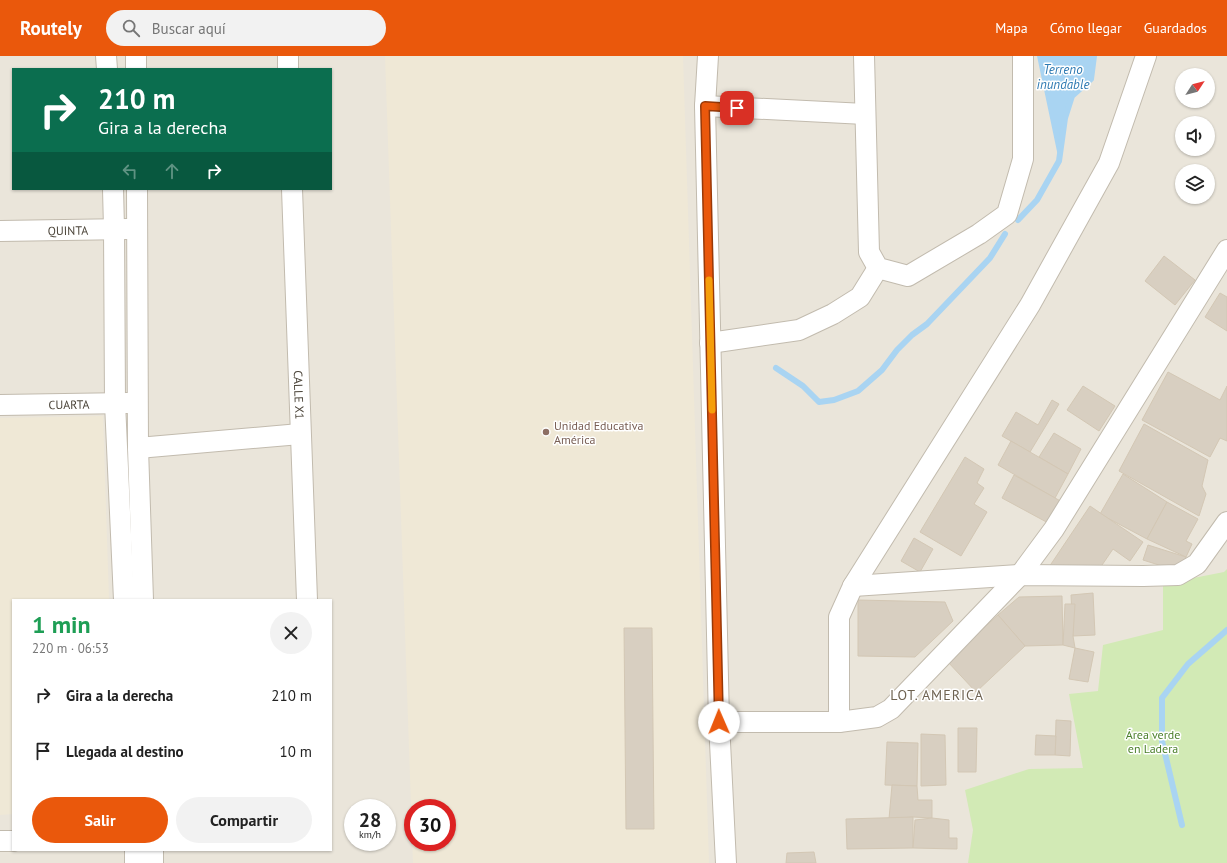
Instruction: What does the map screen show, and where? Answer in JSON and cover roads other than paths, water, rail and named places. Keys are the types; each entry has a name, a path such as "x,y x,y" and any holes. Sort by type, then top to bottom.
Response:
{"street":[{"path":"106,56 107,68"},
{"path":"136,56 136,68"},
{"path":"288,56 288,68"},
{"path":"708,56 705,106 710,343 719,722 726,863"},
{"path":"864,56 869,252 878,268 908,276 979,234 1007,214 1023,159 1023,56"},
{"path":"839,722 839,617 853,586 1030,305 1109,163 1146,56"},
{"path":"705,106 865,114"},
{"path":"113,190 115,403 124,599"},
{"path":"137,190 137,404 143,599"},
{"name":"CALLE X1","path":"292,190 306,599"},
{"name":"QUINTA","path":"0,231 114,228 137,229"},
{"path":"719,722 839,722 877,717 892,709 1020,575 1054,530 1227,250"},
{"path":"710,343 799,330 833,314 860,297 878,268"},
{"name":"CUARTA","path":"0,405 137,404"},
{"path":"138,448 300,434"},
{"path":"853,586 1020,575 1178,576 1197,564 1227,522"},
{"path":"0,841 12,841"},
{"path":"135,851 135,863"},
{"path":"153,851 153,863"}],"water":[{"name":"Terreno inundable","path":"1037,56 1094,56 1091,79 1072,96 1065,118 1059,161"}],"waterway":[{"path":"1018,220 1037,200 1059,161 1065,118 1072,96 1091,79 1094,56"},
{"path":"776,368 803,386 819,402 834,400 858,391 882,370 897,350 912,335 927,324 990,258 1005,234"},
{"path":"1182,825 1162,741 1162,698 1188,664 1227,630"}],"place":[{"name":"Unidad Educativa América","path":"546,432"}],"district":[{"name":"LOT. AMERICA","path":"937,695"}],"park label":[{"name":"Área verde en Ladera","path":"1153,741"}]}
